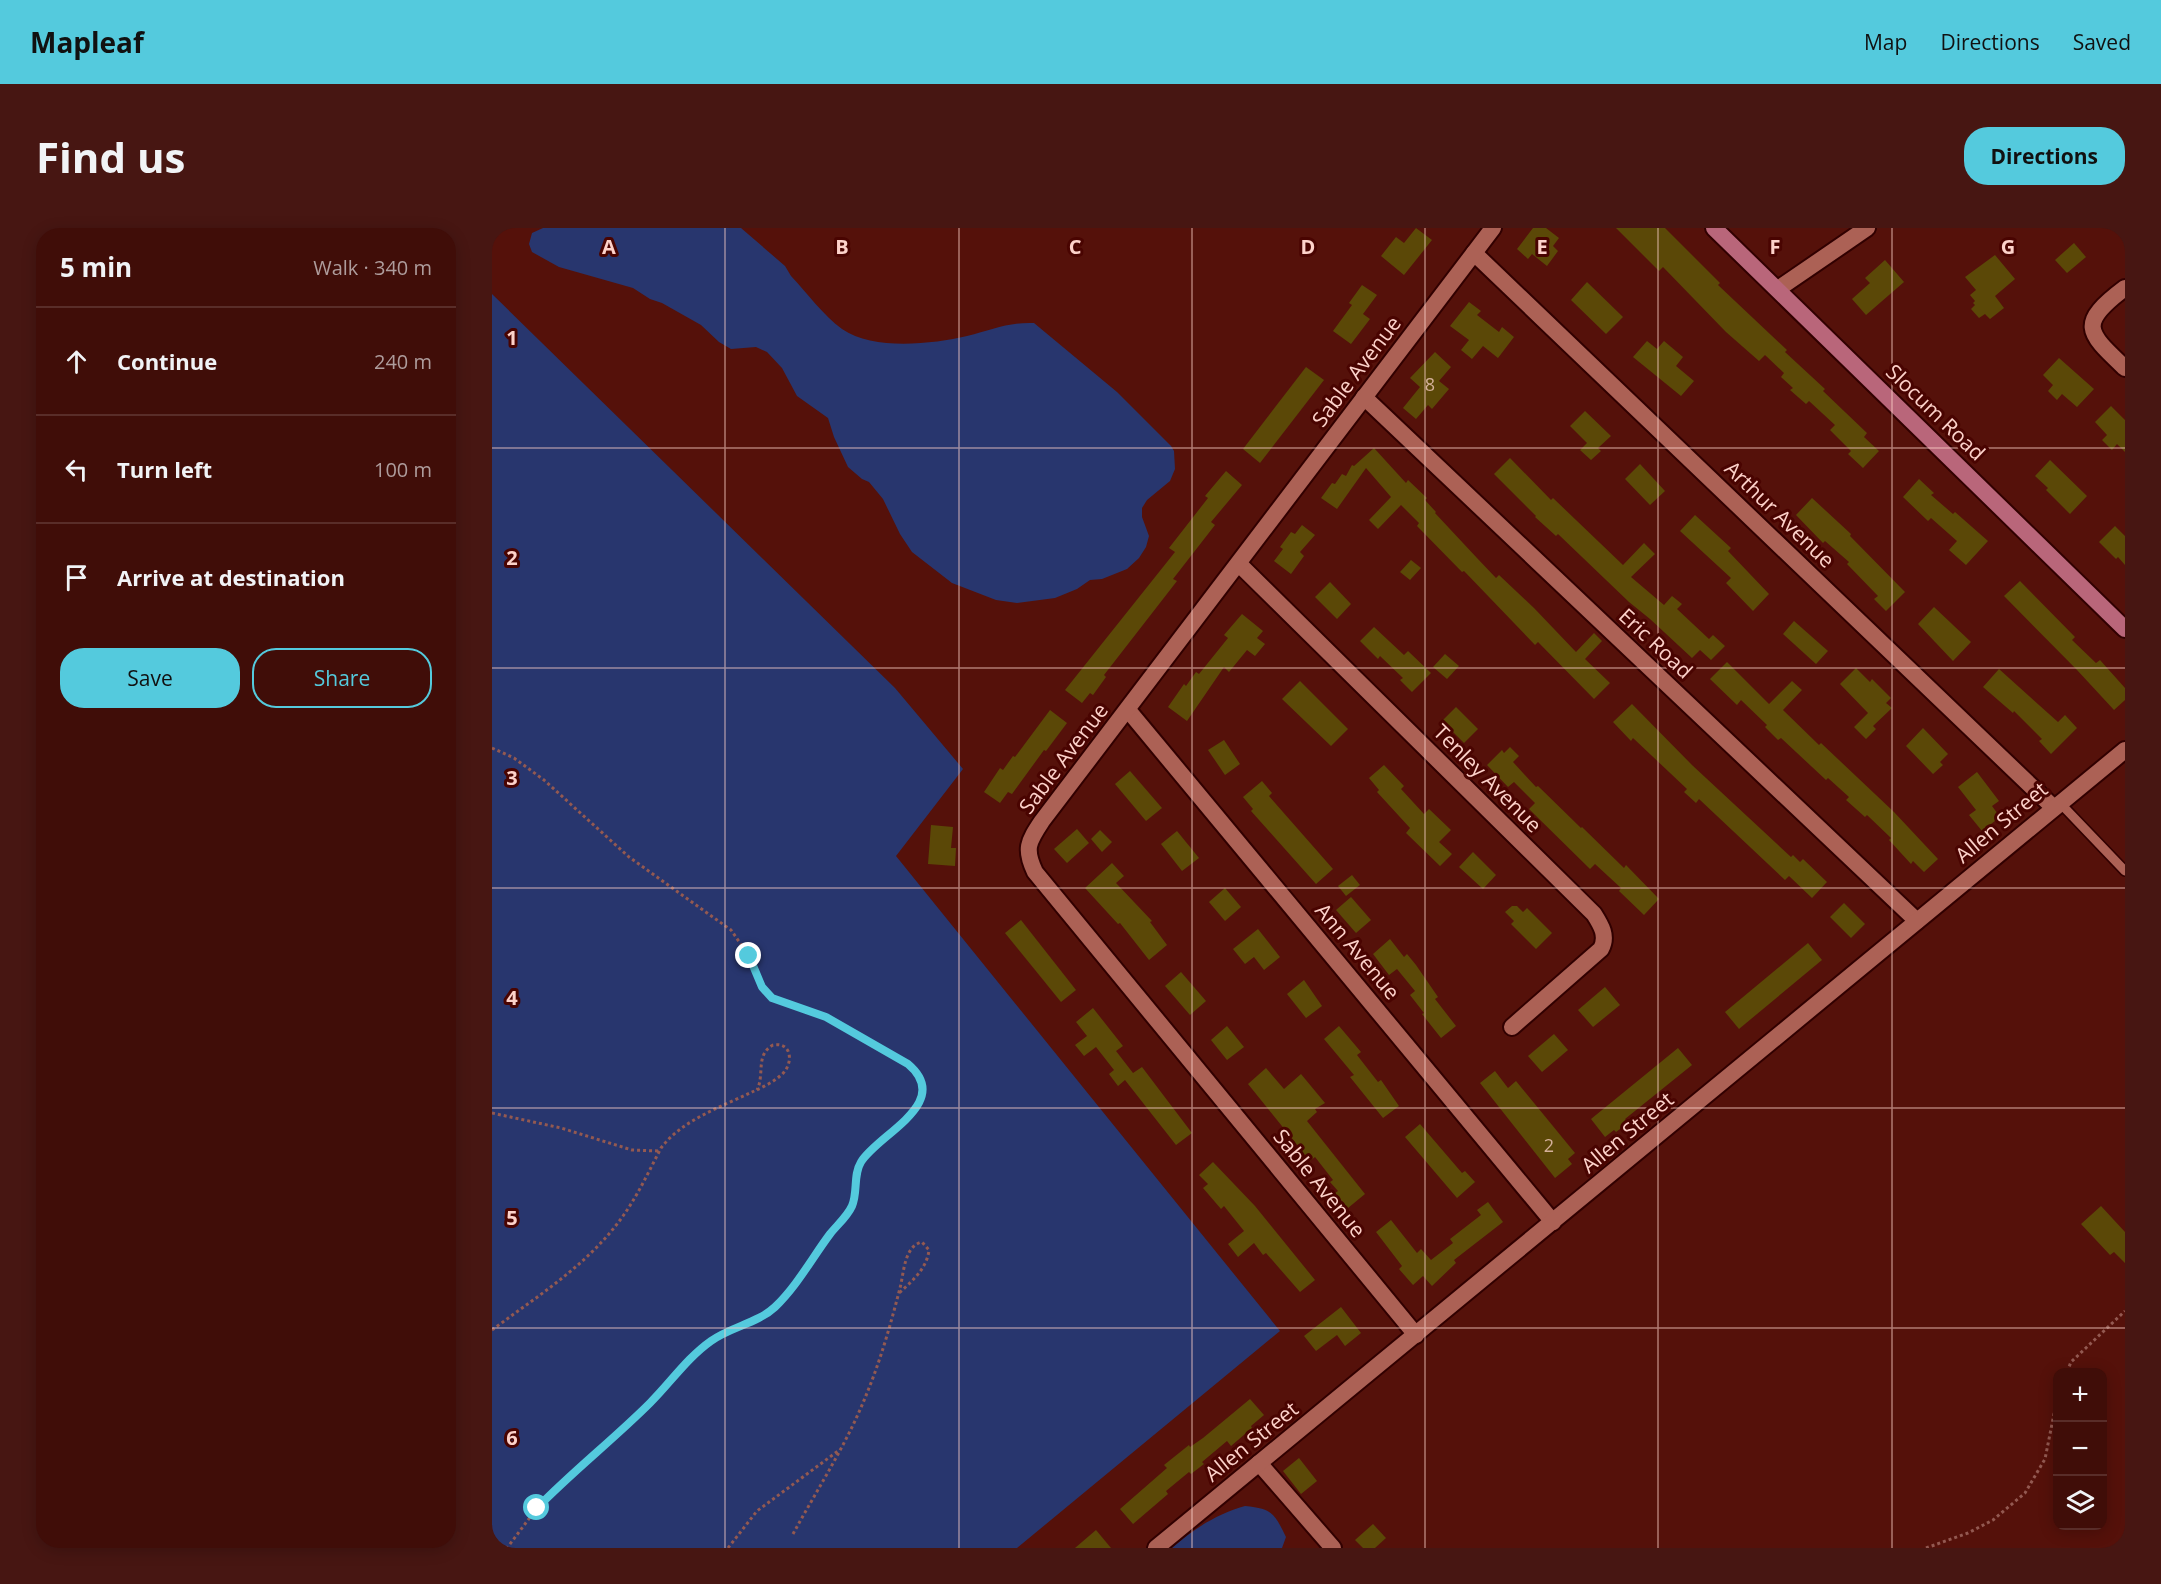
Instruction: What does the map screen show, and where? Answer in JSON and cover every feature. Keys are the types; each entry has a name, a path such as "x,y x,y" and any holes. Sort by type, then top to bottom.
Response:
{"main road":[{"name":"Slocum Road","path":"1714,228 2125,628"}],"street":[{"name":"Sable Avenue","path":"1416,1335 1035,872 1028,852 1034,832 1493,228"},
{"path":"1778,289 1867,228"},
{"name":"Arthur Avenue","path":"1474,253 2057,805"},
{"path":"2125,288 2109,300 2093,320 2093,333 2096,339 2125,368"},
{"name":"Eric Road","path":"1365,397 1917,921"},
{"name":"Tenley Avenue","path":"1239,564 1594,914 1601,926 1604,938 1601,949 1512,1027"},
{"name":"Ann Avenue","path":"1128,710 1553,1222"},
{"name":"Allen Street","path":"1156,1548 2125,750"},
{"path":"1259,1463 1333,1548"}],"lane":[{"path":"2057,805 2125,871"}],"path":[{"path":"492,748 522,764 629,857 731,930 749,956 766,993 772,998 826,1017 908,1064 916,1071 922,1087 920,1098 911,1116 868,1153 861,1162 856,1176 852,1207 775,1307 711,1341 687,1362 651,1402 537,1508 507,1548"},
{"path":"492,1330 578,1267 600,1245 624,1215 668,1138 680,1129 757,1090 786,1070 790,1060 788,1050 783,1046 772,1045 764,1052 757,1090"},
{"path":"492,1113 561,1128 632,1150 659,1151"},
{"path":"793,1534 840,1449 868,1392 910,1251 917,1243 927,1244 929,1250 925,1263 915,1278 898,1294"},
{"path":"2069,1368 2071,1362 2125,1311"},
{"path":"1926,1548 1968,1533 1993,1520 2025,1493 2045,1459 2053,1419"},
{"path":"728,1548 757,1511 840,1449"}],"shaded area":[{"path":"543,228 741,228 785,266 791,276 835,323 855,336 870,340 903,344 921,343 967,336 1008,325 1034,323 1117,392 1174,451 1175,469 1170,481 1147,500 1142,508 1142,517 1149,536 1146,547 1139,558 1127,569 1102,579 1090,580 1077,589 1055,598 1017,603 996,600 952,583 912,552 900,534 883,499 869,482 848,467 828,418 797,396 782,368 767,352 756,347 731,349 719,342 701,325 633,288 559,267 532,252 529,244 532,233"},
{"path":"492,294 895,688 963,769 896,856 1280,1331 1017,1548 492,1548"},
{"path":"1245,1506 1262,1509 1275,1517 1286,1537 1282,1548 1172,1548 1206,1523"}],"building":[{"path":"1416,228 1432,240 1404,275 1381,256 1396,237 1404,243"},
{"path":"1533,228 1546,228 1559,238 1553,246 1558,251 1547,266 1532,254 1528,259 1517,249"},
{"path":"1616,228 1665,228 1720,283 1718,285 1825,389 1823,391 1867,433 1864,437 1879,451 1863,468 1848,454 1851,451 1830,430 1835,425 1809,401 1806,404 1790,390 1793,388 1781,377 1784,373 1765,355 1759,361 1726,332 1663,267 1659,271"},
{"path":"2074,243 2086,257 2067,273 2055,260"},
{"path":"1995,255 2015,279 1995,296 2004,308 1990,319 1985,314 1979,318 1971,309 1975,301 1970,295 1976,290 1965,277"},
{"path":"1885,260 1904,282 1866,315 1852,299 1870,283 1865,278"},
{"path":"1587,282 1623,317 1606,334 1571,300"},
{"path":"1362,285 1377,295 1363,314 1370,319 1351,344 1333,331 1352,305 1349,303"},
{"path":"1469,302 1481,311 1477,315 1499,332 1502,327 1514,337 1498,358 1483,346 1472,359 1461,350 1469,340 1450,326"},
{"path":"1647,341 1657,349 1664,341 1683,357 1676,366 1694,381 1681,396 1633,357"},
{"path":"1435,352 1451,367 1439,381 1449,389 1432,409 1428,405 1416,419 1403,408 1420,387 1410,378"},
{"path":"2059,358 2094,389 2077,407 2062,394 2057,400 2048,391 2053,385 2043,375"},
{"path":"1306,367 1324,380 1260,463 1243,449"},
{"path":"2111,406 2125,420 2125,452 2117,444 2112,450 2102,440 2107,435 2095,422"},
{"path":"1585,411 1611,436 1598,448 1601,451 1591,460 1580,450 1587,443 1570,426"},
{"path":"1374,448 1406,483 1408,480 1427,498 1425,500 1435,513 1496,578 1499,575 1576,652 1594,633 1602,641 1585,659 1610,683 1594,699 1538,642 1535,645 1464,571 1462,572 1417,526 1419,523 1401,505 1378,529 1369,520 1391,497 1366,468 1337,509 1321,498 1332,483 1335,484 1342,474 1346,476 1352,465 1354,466"},
{"path":"1510,458 1551,500 1553,498 1623,565 1644,543 1655,554 1631,577 1664,605 1672,596 1682,604 1677,609 1709,639 1713,635 1725,646 1711,660 1700,650 1692,658 1558,534 1556,536 1535,517 1494,474"},
{"path":"2050,460 2087,496 2070,514 2035,476"},
{"path":"1640,464 1665,491 1650,505 1625,479"},
{"path":"1226,471 1242,485 1211,522 1215,525 1173,579 1177,581 1104,675 1106,677 1093,695 1090,693 1082,703 1065,690 1175,552 1169,548 1208,498 1205,496"},
{"path":"1919,479 1934,493 1931,495 1953,514 1955,512 1988,541 1966,565 1949,550 1957,541 1931,518 1928,521 1903,497"},
{"path":"1812,498 1851,534 1850,536 1905,592 1886,611 1874,599 1878,596 1847,564 1849,562 1825,541 1823,543 1796,515"},
{"path":"1695,515 1731,548 1728,551 1769,594 1753,611 1726,583 1731,578 1680,531"},
{"path":"1302,525 1315,535 1300,552 1304,556 1291,574 1274,561 1283,549 1280,547 1291,532 1295,534"},
{"path":"2115,526 2125,536 2125,565 2099,542"},
{"path":"1411,560 1421,568 1410,580 1400,572"},
{"path":"2020,581 2075,637 2072,640 2096,663 2100,660 2125,688 2125,700 2114,710 2004,596"},
{"path":"1330,582 1351,604 1337,619 1315,597"},
{"path":"1934,607 1971,642 1953,661 1918,624"},
{"path":"1242,614 1263,631 1257,638 1265,644 1255,656 1247,650 1229,672 1224,667 1187,721 1168,707 1184,684 1186,686 1196,672 1199,674 1228,638 1224,635"},
{"path":"1794,621 1828,651 1816,664 1783,634"},
{"path":"1374,627 1404,655 1408,651 1431,673 1412,692 1400,680 1403,678 1380,656 1378,659 1360,641"},
{"path":"1445,654 1459,666 1447,679 1433,667"},
{"path":"1727,662 1769,704 1792,681 1802,690 1783,710 1894,812 1938,859 1924,872 1913,861 1911,864 1889,840 1891,838 1867,815 1865,817 1846,800 1849,797 1828,778 1826,780 1781,738 1778,740 1765,727 1767,725 1741,700 1737,705 1710,679"},
{"path":"1856,668 1870,682 1872,679 1891,698 1886,703 1892,708 1873,726 1876,729 1866,739 1854,727 1868,713 1840,684"},
{"path":"1999,669 2058,722 2065,715 2077,728 2051,754 2039,741 2042,739 2014,711 2013,713 1983,687"},
{"path":"1300,681 1348,729 1331,746 1282,699"},
{"path":"1632,704 1692,765 1791,857 1793,855 1800,862 1803,859 1827,882 1812,898 1789,876 1785,880 1699,799 1696,803 1684,792 1687,789 1633,738 1631,741 1613,722"},
{"path":"1456,707 1478,729 1464,743 1442,721"},
{"path":"1050,710 1067,723 1012,794 1008,792 1000,803 984,792 1000,768 1003,770 1013,756 1015,757"},
{"path":"1923,728 1948,754 1940,762 1943,765 1933,774 1906,746"},
{"path":"1224,740 1240,764 1225,775 1208,750"},
{"path":"1510,747 1519,756 1513,762 1536,787 1538,786 1624,868 1626,865 1659,899 1644,915 1619,891 1621,888 1595,864 1590,869 1529,809 1535,803 1514,782 1508,787 1487,765 1502,750 1504,753"},
{"path":"1384,765 1404,786 1401,789 1424,814 1429,809 1451,830 1439,842 1452,854 1440,866 1406,833 1410,828 1377,792 1379,790 1369,778"},
{"path":"1130,771 1162,808 1146,821 1115,784"},
{"path":"1977,772 1999,801 1992,806 2000,817 1982,831 1969,815 1976,810 1958,787"},
{"path":"1262,781 1272,793 1269,796 1333,869 1316,884 1251,811 1253,809 1243,797"},
{"path":"931,825 953,827 951,848 956,848 955,866 928,864"},
{"path":"1077,829 1089,843 1067,863 1054,849"},
{"path":"1100,830 1112,842 1102,852 1091,839"},
{"path":"1177,831 1199,858 1182,871 1161,844"},
{"path":"1473,852 1496,875 1483,889 1459,867"},
{"path":"1112,863 1124,876 1116,883 1152,921 1150,922 1167,945 1149,960 1120,923 1118,924 1085,888"},
{"path":"1352,875 1360,885 1346,896 1338,886"},
{"path":"1225,888 1241,907 1225,921 1209,902"},
{"path":"1351,897 1371,920 1356,933 1336,910"},
{"path":"1844,903 1865,924 1851,938 1830,917"},
{"path":"1512,906 1517,906 1523,912 1527,908 1552,933 1536,949 1511,924 1514,921 1505,912"},
{"path":"1021,920 1076,990 1061,1002 1005,933"},
{"path":"1258,929 1280,957 1264,970 1254,957 1245,964 1233,949"},
{"path":"1390,939 1404,957 1407,954 1416,965 1438,997 1435,999 1456,1026 1441,1038 1410,995 1415,991 1397,969 1389,975 1373,954"},
{"path":"1808,943 1822,960 1739,1029 1725,1012"},
{"path":"1181,972 1206,1001 1190,1015 1165,986"},
{"path":"1304,980 1322,1006 1306,1018 1287,994"},
{"path":"1605,987 1620,1005 1593,1027 1578,1010"},
{"path":"1093,1008 1123,1046 1116,1051 1133,1073 1142,1067 1192,1133 1176,1145 1125,1080 1118,1086 1109,1074 1114,1070 1096,1047 1084,1056 1075,1045 1087,1036 1076,1022"},
{"path":"1227,1026 1244,1047 1227,1060 1211,1040"},
{"path":"1339,1026 1361,1052 1357,1055 1378,1082 1381,1080 1399,1106 1383,1118 1350,1077 1354,1075 1324,1039"},
{"path":"1554,1034 1568,1050 1542,1072 1528,1056"},
{"path":"1678,1048 1692,1065 1625,1119 1628,1123 1605,1137 1591,1119"},
{"path":"1266,1068 1284,1089 1301,1074 1325,1103 1315,1109 1317,1112 1307,1121 1365,1194 1348,1208 1335,1193 1338,1191 1330,1182 1333,1180 1315,1157 1310,1161 1248,1084"},
{"path":"1495,1071 1508,1088 1516,1081 1575,1153 1568,1159 1572,1164 1555,1178 1480,1083"},
{"path":"1420,1124 1462,1173 1465,1171 1475,1182 1457,1198 1405,1137"},
{"path":"1213,1162 1255,1206 1315,1280 1300,1292 1266,1253 1263,1255 1254,1243 1238,1257 1228,1244 1244,1231 1224,1206 1221,1209 1203,1188 1208,1184 1199,1175"},
{"path":"1488,1202 1503,1222 1454,1260 1456,1263 1432,1286 1423,1276 1413,1285 1399,1269 1402,1266 1376,1232 1391,1220 1417,1253 1421,1249 1431,1260 1453,1243 1450,1239 1481,1215 1477,1210"},
{"path":"2101,1206 2125,1232 2125,1263 2114,1252 2110,1255 2081,1224"},
{"path":"1341,1307 1361,1333 1345,1346 1337,1335 1316,1351 1304,1336"},
{"path":"1250,1399 1264,1415 1251,1426 1252,1428 1231,1446 1227,1441 1202,1462 1204,1464 1191,1474 1189,1472 1166,1491 1168,1494 1133,1524 1120,1509 1167,1468 1164,1465 1189,1445 1190,1447 1203,1438"},
{"path":"1299,1458 1317,1481 1301,1494 1283,1471"},
{"path":"1373,1524 1386,1538 1375,1548 1363,1548 1355,1540"},
{"path":"1096,1530 1111,1548 1075,1548"}],"route":[{"path":"537,1508 651,1402 687,1362 711,1341 775,1307 852,1207 856,1176 861,1162 868,1153 911,1116 920,1098 922,1087 920,1079 916,1071 908,1064 826,1017 772,998 762,987 749,956"}]}
